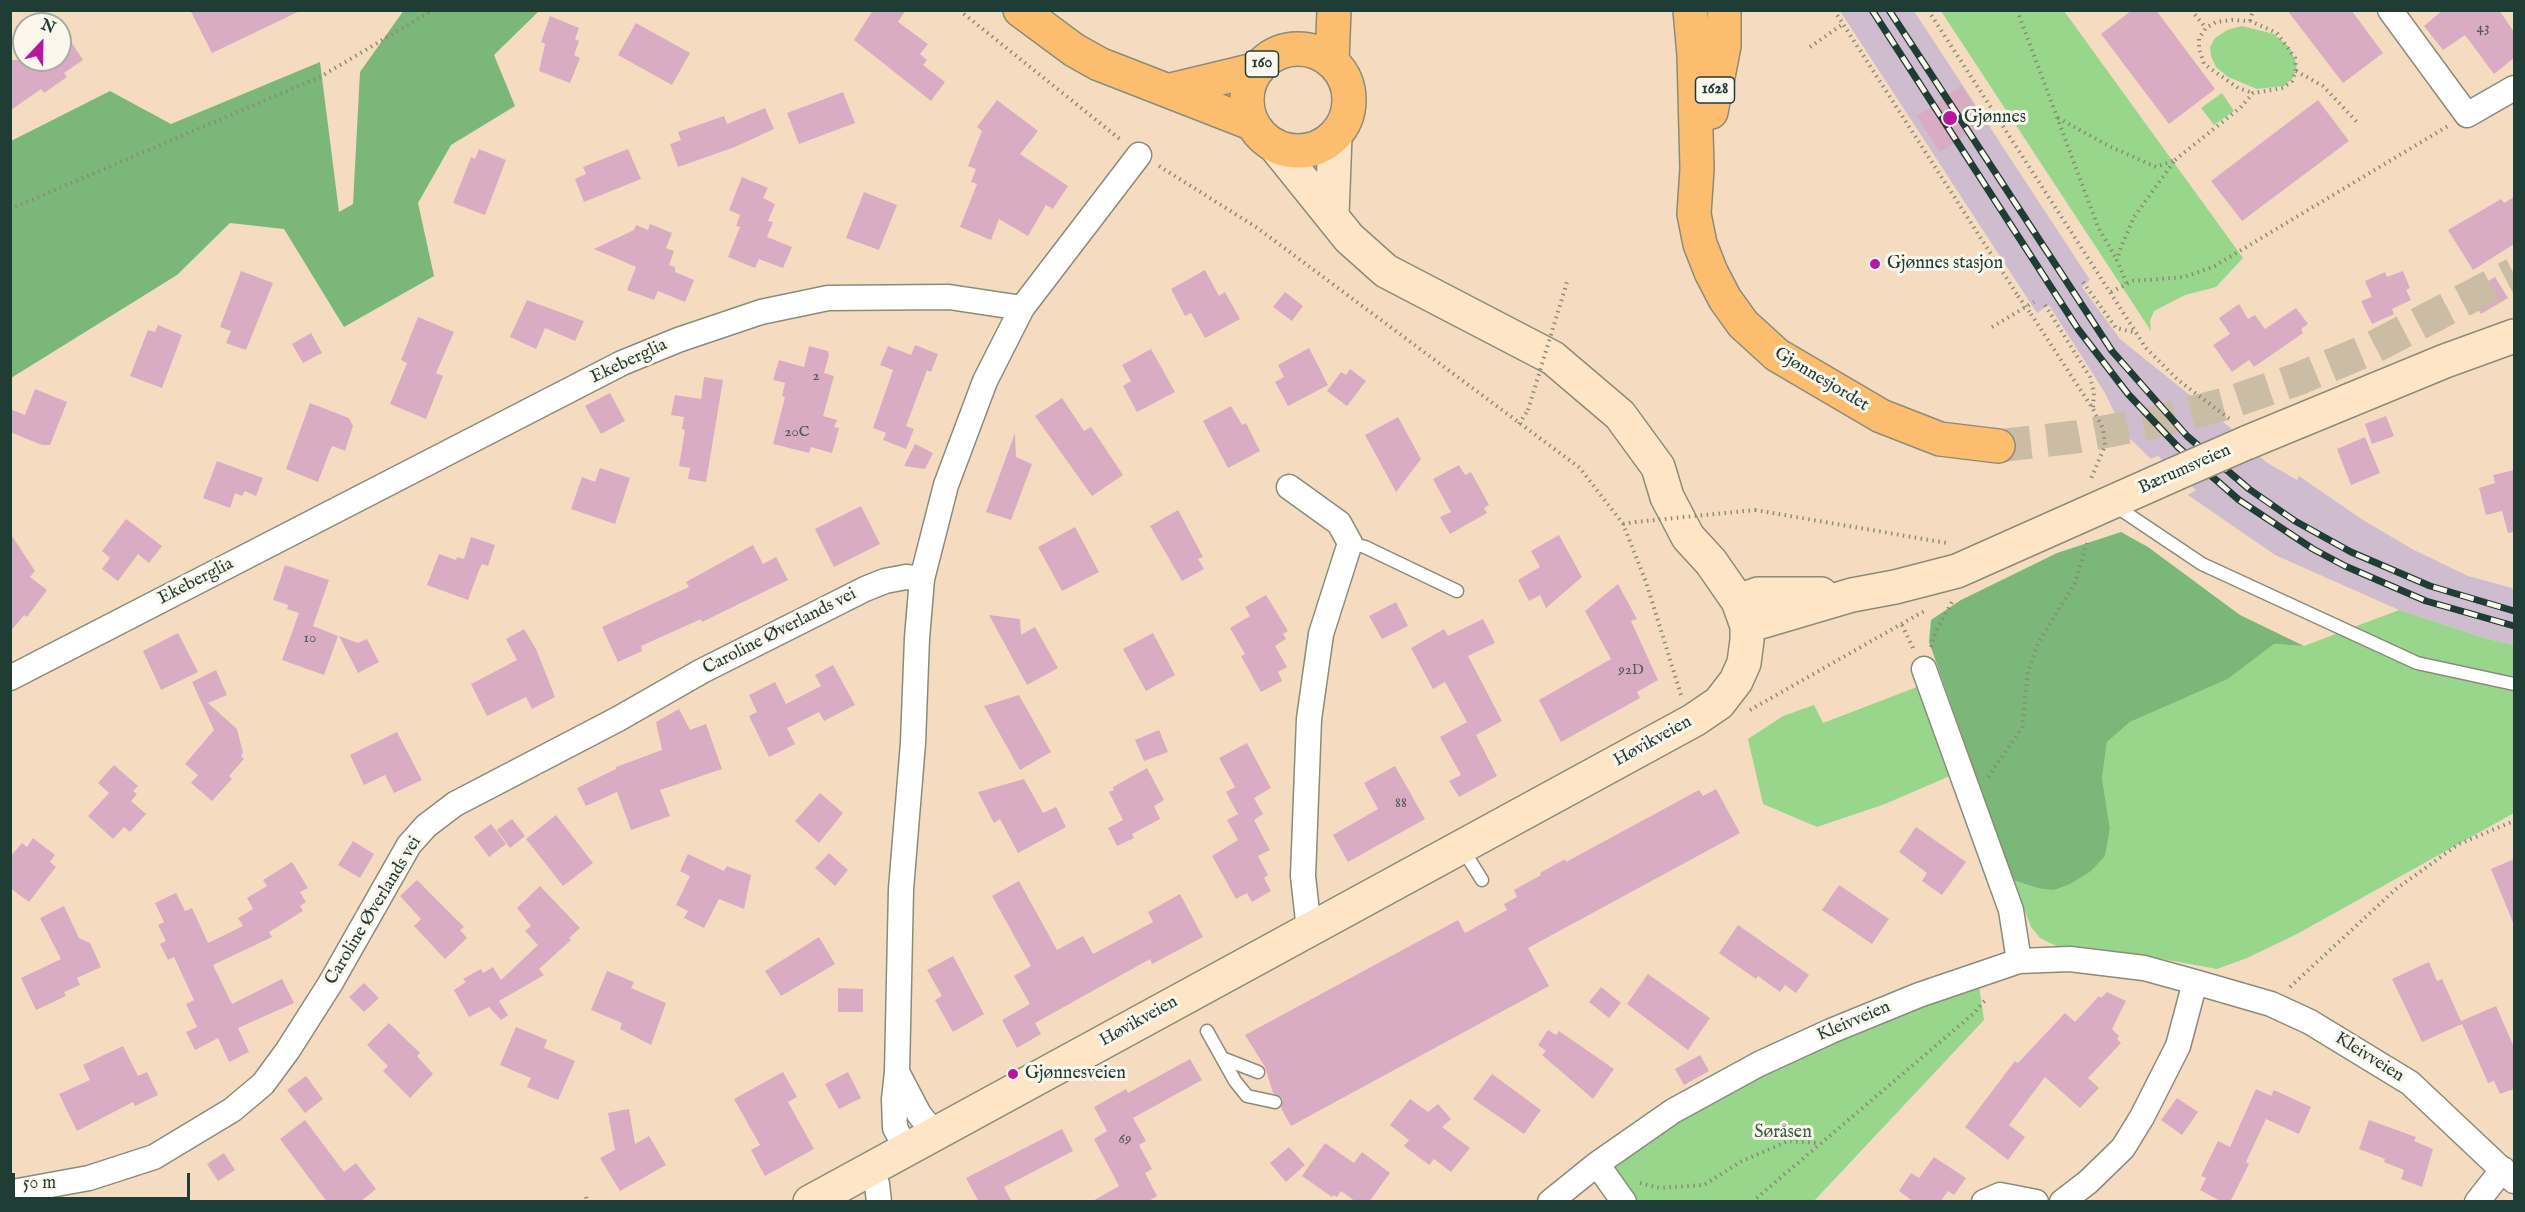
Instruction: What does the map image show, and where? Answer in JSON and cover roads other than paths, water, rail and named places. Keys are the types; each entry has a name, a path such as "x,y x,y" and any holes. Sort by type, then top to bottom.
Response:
{"main road":[{"path":"1020,10 1074,50 1099,64 1171,90 1294,151 1312,150 1335,136 1345,121 1349,102 1347,83 1332,62 1334,10"},
{"path":"1290,50 1321,10"},
{"name":"Gjønnesjordet","path":"1690,10 1694,56 1697,169 1694,214 1700,244 1725,299 1759,340 1802,372 1910,429 1940,439 1998,446"},
{"name":"Gjønnesjordet","path":"1697,169 1708,136 1718,69 1724,46 1724,10"},
{"name":"160","path":"1264,135 1248,99 1249,86 1258,69 1273,57 1290,50 1313,51 1332,62"},
{"name":"160","path":"1171,90 1258,69"},
{"path":"1264,135 1362,252 1386,271 1553,358 1594,390 1631,430 1658,467 1667,497 1688,537 1710,562 1742,614"},
{"path":"1332,215 1335,136"},
{"name":"Bærumsveien","path":"1742,614 1895,587 1957,571 2099,495 2175,474 2240,433 2514,336"},
{"name":"Høvikveien","path":"810,1202 934,1132 1694,720 1719,703 1736,681 1744,663 1742,614"}],"street":[{"path":"2390,10 2467,115 2514,88"},
{"path":"906,1148 895,1128 894,1099 897,1072 901,889 914,743 917,638 922,579 946,485 985,381 1022,308 1139,155"},
{"name":"Ekeberglia","path":"10,678 622,363 678,339 761,312 828,298 949,297 1022,308"},
{"path":"1288,487 1339,523 1350,543 1322,634 1309,719 1303,876 1310,930"},
{"name":"Caroline Øverlands vei","path":"16,1194 90,1178 154,1157 232,1110 263,1084 288,1050 330,984 410,845 426,826 455,804 618,719 702,671 865,589 885,581 906,578 922,579"},
{"path":"1919,660 1973,800 2011,910 2019,961"},
{"name":"Kleivveien","path":"1550,1202 1601,1168 1673,1111 1759,1064 1919,995 2019,961 2070,959 2145,968 2271,1004 2357,1048 2410,1083 2509,1175"},
{"path":"2062,1202 2088,1182 2123,1148 2142,1117 2178,1046 2196,981"},
{"path":"897,1072 919,1114 934,1132"},
{"path":"870,1168 877,1184 879,1202"},
{"path":"1601,1168 1624,1202"},
{"path":"2477,1202 2509,1175"},
{"path":"1984,1202 2000,1195 2036,1202"}],"lane":[{"path":"2099,495 2202,564 2417,663 2514,684"},
{"path":"1350,543 1375,551 1457,591"},
{"path":"1462,847 1482,880"},
{"path":"1207,1031 1247,1096 1275,1102"},
{"path":"1222,1058 1258,1072"}],"tunnel":[{"path":"1998,446 2076,437 2151,423 2225,404 2298,379 2370,349 2514,274"}],"railway":[{"path":"1872,10 2078,329 2128,394 2178,447 2239,500 2313,549 2345,566 2426,601 2514,626"},
{"path":"1889,10 2112,351 2187,436 2249,489 2295,521 2351,552 2430,586 2514,611"}],"place":[{"name":"Gjønnes","path":"1950,118"},
{"name":"Gjønnes stasjon","path":"1875,264"},
{"name":"Gjønnesveien","path":"1013,1074"}],"park label":[{"name":"Søråsen","path":"1783,1133"}]}
